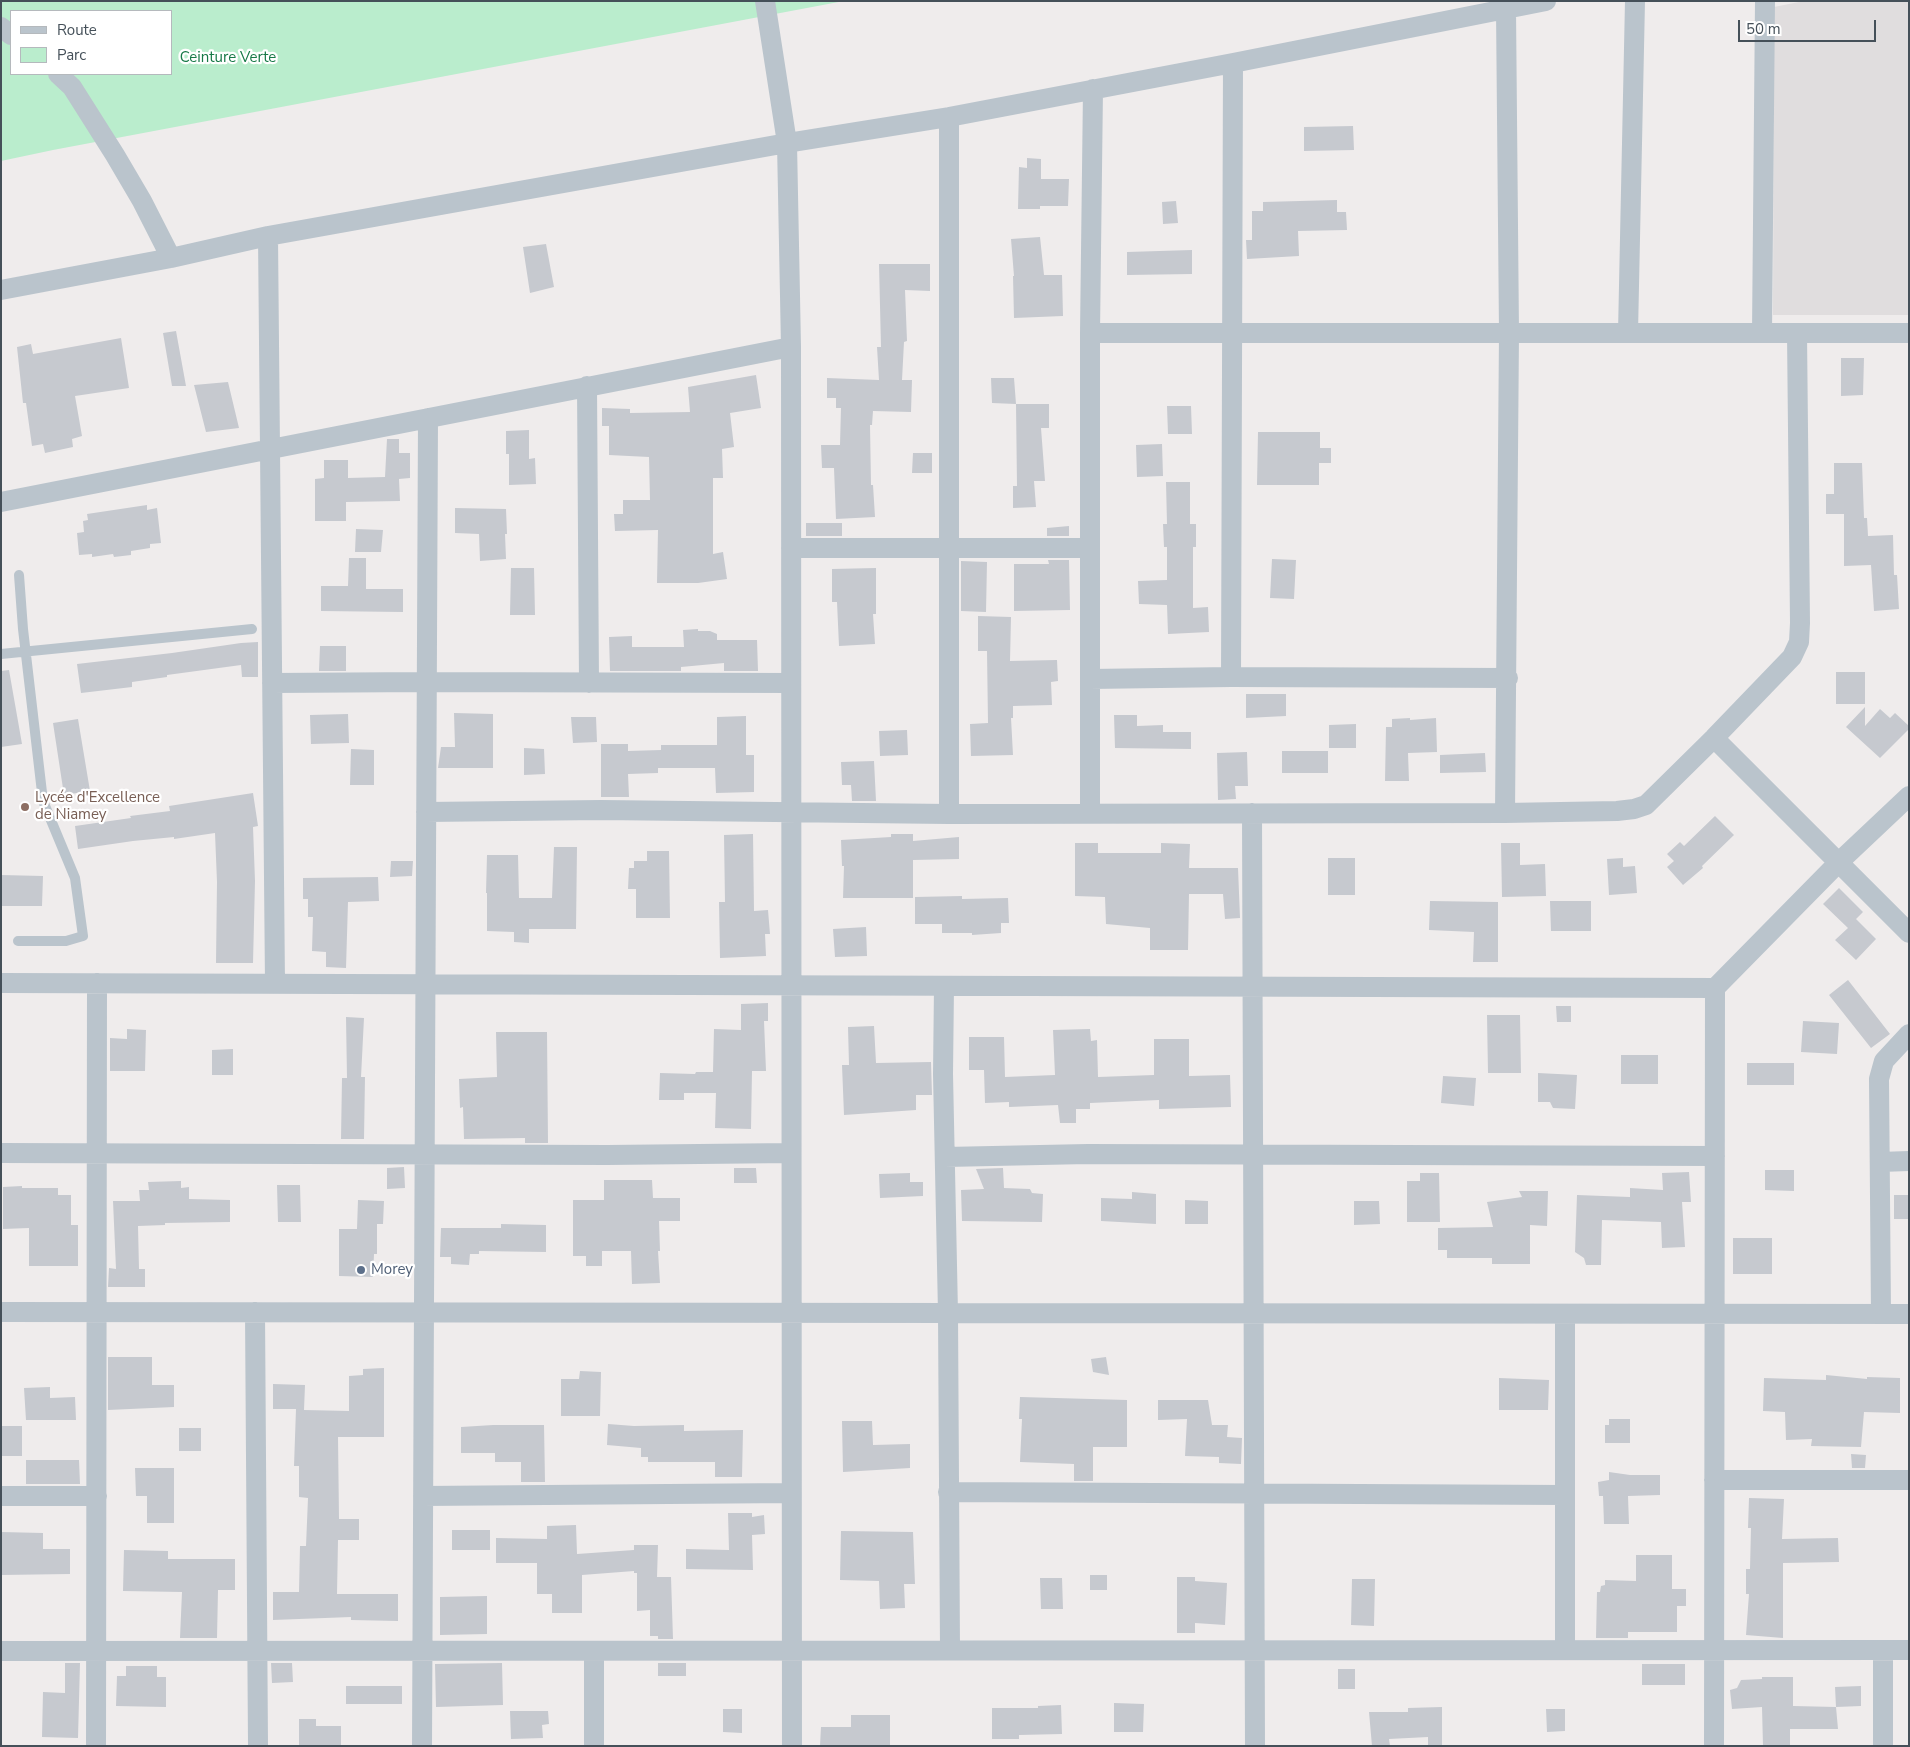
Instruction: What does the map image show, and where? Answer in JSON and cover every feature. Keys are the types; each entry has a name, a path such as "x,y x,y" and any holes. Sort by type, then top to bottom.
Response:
{"street":[{"path":"766,1 787,144 791,347 792,1746"},
{"path":"1,290 171,258 268,236 949,117 1233,64 1546,1"},
{"path":"1628,333 1635,1"},
{"path":"1762,333 1765,1"},
{"path":"1505,813 1508,678 1509,333 1506,9"},
{"path":"1231,678 1233,64"},
{"path":"59,75 72,87 115,155 142,201 171,258"},
{"path":"1090,814 1090,333 1093,89"},
{"path":"949,117 949,814"},
{"path":"268,236 275,984"},
{"path":"1090,333 1909,333"},
{"path":"426,812 601,810 949,814 1505,813 1617,811 1646,805 1792,657 1799,642 1797,333"},
{"path":"1,502 791,347"},
{"path":"587,386 589,683"},
{"path":"422,1746 428,418"},
{"path":"791,548 1090,548"},
{"path":"1090,679 1508,678"},
{"path":"272,683 791,683"},
{"path":"1714,738 1909,933"},
{"path":"1714,1746 1715,988 1839,862 1909,796"},
{"path":"1252,813 1255,1746"},
{"path":"1,983 1715,988"},
{"path":"96,1746 97,983"},
{"path":"944,986 950,1650"},
{"path":"1881,1314 1879,1079 1884,1061 1909,1034"},
{"path":"1,1153 608,1155 791,1153"},
{"path":"945,1157 1088,1154 1715,1156"},
{"path":"1880,1162 1909,1161"},
{"path":"1,1312 1909,1314"},
{"path":"255,1312 258,1746"},
{"path":"1564,1314 1565,1650"},
{"path":"1714,1480 1909,1480"},
{"path":"948,1492 1564,1495"},
{"path":"423,1496 791,1493"},
{"path":"1,1496 97,1496"},
{"path":"1883,1650 1883,1746"},
{"path":"1,1651 1909,1650"},
{"path":"594,1651 594,1746"}],"lane":[{"path":"18,941 66,941 83,936 75,878 43,801 19,575"},
{"path":"1,654 252,629"}],"shaded area":[{"path":"1804,1 1909,1 1909,315 1773,315 1774,7"}],"green space":[{"name":"Ceinture Verte","path":"1,1 844,1 1,161"}],"building":[{"path":"1353,126 1354,150 1304,151 1304,127"},
{"path":"1027,158 1041,159 1041,179 1069,179 1068,206 1040,206 1040,209 1018,209 1019,167 1027,168"},
{"path":"1337,200 1337,212 1346,212 1347,230 1298,231 1299,256 1247,259 1246,240 1252,240 1252,211 1263,211 1263,202"},
{"path":"1176,201 1178,223 1163,224 1162,202"},
{"path":"1040,237 1044,275 1062,275 1063,316 1014,318 1014,276 1011,239"},
{"path":"546,244 554,287 530,293 523,247"},
{"path":"1192,250 1192,274 1127,275 1127,252"},
{"path":"879,264 930,264 930,291 905,290 907,341 904,342 902,380 912,380 911,412 873,411 872,425 870,425 871,485 873,485 875,517 836,519 834,468 822,468 821,445 840,445 841,408 836,408 836,398 827,398 827,378 879,380 877,347 881,347"},
{"path":"176,331 186,386 172,386 163,333"},
{"path":"121,338 129,388 75,396 82,436 72,439 73,447 45,453 43,444 32,446 26,403 23,403 17,347 31,344 33,354"},
{"path":"1841,358 1864,358 1863,395 1841,396"},
{"path":"756,375 761,408 730,413 734,447 722,449 723,478 713,478 713,554 723,552 727,579 698,583 657,583 658,530 615,531 614,514 623,514 623,500 650,500 649,457 609,455 609,426 602,426 602,408 630,409 630,413 690,412 688,387"},
{"path":"991,378 1014,378 1016,404 992,403"},
{"path":"228,382 239,428 206,432 194,385"},
{"path":"1016,404 1049,404 1049,428 1041,428 1045,481 1034,481 1036,507 1013,508 1013,486 1017,486"},
{"path":"1167,406 1191,406 1192,434 1168,434"},
{"path":"529,430 529,459 535,458 536,484 509,485 509,454 506,454 506,431"},
{"path":"1258,432 1320,432 1320,448 1331,448 1331,463 1319,463 1319,485 1257,485"},
{"path":"387,439 399,439 399,453 410,453 410,478 399,479 400,501 346,502 346,521 315,521 315,479 324,478 324,460 348,460 348,478 385,477"},
{"path":"1162,444 1163,476 1137,477 1136,445"},
{"path":"913,453 932,453 932,473 912,473"},
{"path":"1834,463 1862,463 1864,518 1867,518 1868,536 1893,535 1894,575 1897,575 1899,609 1874,611 1871,565 1844,566 1844,514 1826,514 1826,494 1834,494"},
{"path":"1166,482 1190,482 1190,524 1196,524 1196,547 1193,547 1193,608 1208,607 1209,632 1168,634 1167,605 1139,604 1138,581 1167,580 1167,547 1164,547 1163,524 1167,524"},
{"path":"147,505 147,510 157,508 161,543 150,544 150,548 131,551 131,555 114,557 113,554 92,557 92,554 79,555 77,533 84,532 83,521 88,520 87,514"},
{"path":"455,508 506,509 506,559 480,561 479,534 455,533"},
{"path":"806,523 842,523 842,536 806,536"},
{"path":"1069,526 1069,536 1047,536 1047,528"},
{"path":"356,529 383,530 381,552 355,552"},
{"path":"349,558 366,558 366,589 403,589 403,612 321,611 321,586 348,586"},
{"path":"1272,559 1296,560 1294,599 1270,598"},
{"path":"1048,560 1069,560 1070,610 1014,611 1014,564 1049,564"},
{"path":"961,561 987,562 986,612 961,611"},
{"path":"511,568 534,568 535,615 510,615"},
{"path":"876,568 876,614 873,614 875,644 839,646 837,602 832,602 832,569"},
{"path":"978,616 1011,617 1010,661 1057,660 1058,681 1051,682 1052,705 1013,706 1013,718 1011,718 1013,755 971,756 970,724 988,723 987,651 978,651"},
{"path":"698,629 698,631 710,631 717,634 717,640 757,640 758,671 724,671 724,663 681,667 681,671 610,671 609,637 632,636 632,647 684,647 683,630"},
{"path":"258,642 258,677 242,677 241,665 167,675 167,677 132,682 132,687 81,693 77,664"},
{"path":"320,646 346,646 346,671 319,671"},
{"path":"9,670 22,744 1,747 1,671"},
{"path":"1836,672 1865,672 1865,704 1836,704"},
{"path":"1246,694 1286,694 1286,716 1246,718"},
{"path":"1865,707 1865,726 1880,709 1890,718 1895,713 1909,726 1909,729 1880,758 1846,727"},
{"path":"454,713 493,714 493,768 438,768 441,747 455,747"},
{"path":"348,714 349,743 311,744 310,715"},
{"path":"1114,715 1137,715 1137,726 1163,725 1163,732 1191,732 1191,749 1115,748"},
{"path":"746,716 746,755 754,755 754,792 716,793 715,768 658,768 658,773 628,774 629,797 601,797 601,744 628,744 628,751 661,750 661,745 717,745 717,717"},
{"path":"571,717 596,717 597,742 573,743"},
{"path":"1410,718 1410,720 1436,718 1437,752 1408,753 1409,781 1385,781 1386,727 1392,727 1392,719"},
{"path":"78,719 90,791 64,795 53,723"},
{"path":"1356,724 1356,748 1329,748 1329,725"},
{"path":"907,730 908,755 880,756 879,731"},
{"path":"524,748 544,749 545,774 524,775"},
{"path":"351,749 374,750 374,785 350,785"},
{"path":"1282,751 1328,751 1328,773 1282,773"},
{"path":"1247,752 1248,786 1235,786 1236,799 1218,800 1217,753"},
{"path":"1485,753 1486,772 1440,773 1440,755"},
{"path":"874,761 876,801 852,801 851,785 842,785 841,762"},
{"path":"253,793 258,826 253,827 255,881 253,963 216,963 217,882 215,833 174,839 174,837 133,841 78,849 75,826 170,811 169,806"},
{"path":"1715,816 1734,835 1702,866 1703,868 1683,885 1667,867 1674,861 1667,854 1680,842 1684,846"},
{"path":"753,834 754,911 768,910 770,934 765,934 766,956 720,958 719,902 725,902 724,835"},
{"path":"891,834 913,834 913,841 959,837 959,859 913,860 913,898 843,898 844,866 842,866 841,840 891,837"},
{"path":"1075,843 1098,843 1098,853 1161,853 1161,843 1190,844 1189,868 1238,868 1240,918 1225,919 1223,894 1189,894 1188,950 1150,950 1150,928 1106,924 1105,897 1075,896"},
{"path":"1501,843 1520,843 1520,865 1545,864 1546,896 1502,897"},
{"path":"554,847 577,847 576,929 529,929 529,943 514,942 514,932 487,931 487,855 518,855 519,898 552,898"},
{"path":"647,851 669,851 670,918 636,918 636,889 628,889 629,868 634,868 634,861 647,861"},
{"path":"1328,858 1355,858 1355,895 1328,895"},
{"path":"1623,858 1623,867 1635,866 1637,893 1609,895 1607,859"},
{"path":"391,861 413,861 412,876 390,877"},
{"path":"1,875 43,876 42,906 1,906"},
{"path":"378,877 379,901 348,902 346,968 326,967 326,952 312,951 313,917 308,917 308,899 303,899 303,878"},
{"path":"1839,888 1863,912 1856,919 1876,939 1856,960 1835,940 1848,928 1823,904"},
{"path":"962,896 962,899 1008,898 1009,923 1001,923 1001,933 972,935 972,933 942,933 942,924 915,924 915,897"},
{"path":"1430,901 1498,902 1498,962 1473,962 1474,932 1429,930"},
{"path":"1550,901 1591,901 1591,931 1551,931"},
{"path":"866,927 867,956 835,957 833,929"},
{"path":"1848,980 1890,1034 1871,1048 1829,995"},
{"path":"768,1003 768,1021 764,1021 766,1071 752,1071 751,1129 715,1128 716,1093 684,1093 684,1100 659,1100 660,1073 695,1074 696,1072 713,1072 714,1029 741,1030 741,1004"},
{"path":"1556,1006 1571,1006 1571,1022 1557,1022"},
{"path":"1487,1015 1520,1015 1521,1073 1488,1073"},
{"path":"346,1017 364,1018 361,1077 365,1077 364,1139 341,1139 342,1078 347,1078"},
{"path":"1803,1021 1839,1023 1837,1054 1801,1052"},
{"path":"874,1026 876,1063 931,1062 932,1095 916,1095 916,1110 844,1115 842,1065 849,1065 848,1027"},
{"path":"127,1029 146,1030 145,1071 110,1071 110,1038 127,1039"},
{"path":"1090,1029 1091,1041 1097,1040 1098,1077 1154,1075 1154,1039 1189,1039 1189,1076 1230,1075 1231,1107 1159,1109 1159,1100 1090,1103 1090,1109 1076,1109 1076,1123 1060,1123 1058,1105 1009,1107 1009,1102 985,1103 984,1070 969,1070 969,1037 1004,1037 1005,1077 1055,1075 1053,1030"},
{"path":"496,1032 547,1032 548,1143 525,1143 525,1138 464,1139 463,1107 460,1108 459,1079 497,1077"},
{"path":"233,1049 233,1075 212,1075 212,1050"},
{"path":"1621,1055 1658,1055 1658,1084 1621,1084"},
{"path":"1747,1063 1794,1063 1794,1085 1747,1085"},
{"path":"1538,1073 1577,1075 1575,1109 1553,1108 1550,1102 1538,1102"},
{"path":"1443,1076 1476,1078 1474,1106 1441,1103"},
{"path":"404,1167 405,1188 387,1189 387,1168"},
{"path":"734,1168 756,1168 757,1183 734,1183"},
{"path":"1003,1168 1004,1188 1030,1189 1032,1193 1043,1194 1042,1222 962,1221 961,1190 984,1189 976,1169"},
{"path":"1765,1170 1794,1170 1794,1191 1765,1190"},
{"path":"1689,1172 1691,1202 1682,1202 1685,1247 1662,1248 1661,1222 1602,1220 1601,1265 1586,1265 1584,1258 1575,1252 1577,1195 1630,1197 1630,1188 1663,1190 1662,1173"},
{"path":"910,1173 910,1182 923,1182 923,1196 880,1198 879,1174"},
{"path":"1420,1173 1439,1173 1440,1222 1407,1222 1407,1181 1420,1181"},
{"path":"604,1180 652,1180 653,1198 680,1198 680,1221 659,1221 660,1283 632,1284 631,1251 602,1251 602,1266 586,1266 586,1256 573,1256 573,1200 604,1200"},
{"path":"181,1181 181,1188 189,1187 189,1199 230,1200 230,1222 165,1223 165,1225 138,1226 139,1269 145,1269 145,1287 108,1287 109,1268 116,1269 113,1201 140,1201 139,1190 149,1190 148,1182"},
{"path":"277,1185 300,1185 301,1222 278,1222"},
{"path":"22,1186 22,1188 58,1188 58,1195 71,1195 71,1225 78,1225 78,1266 29,1266 29,1228 3,1229 3,1187"},
{"path":"1519,1191 1548,1191 1547,1226 1530,1225 1530,1264 1492,1264 1492,1258 1447,1258 1447,1250 1438,1250 1438,1228 1493,1227 1487,1202 1522,1197"},
{"path":"1132,1192 1156,1194 1156,1224 1101,1221 1101,1198 1132,1199"},
{"path":"1894,1195 1909,1195 1909,1219 1894,1219"},
{"path":"358,1200 384,1201 383,1224 377,1224 377,1254 374,1254 373,1277 339,1276 339,1229 357,1229"},
{"path":"1185,1200 1208,1201 1208,1224 1185,1224"},
{"path":"1354,1201 1379,1201 1380,1224 1354,1225"},
{"path":"501,1224 546,1225 546,1252 479,1251 479,1254 470,1254 469,1265 451,1264 451,1257 440,1257 441,1228 501,1228"},
{"path":"1733,1238 1772,1238 1772,1274 1733,1274"},
{"path":"108,1357 152,1357 152,1385 174,1385 174,1407 108,1410"},
{"path":"1106,1357 1109,1375 1093,1372 1091,1359"},
{"path":"384,1368 384,1437 338,1437 339,1519 359,1519 359,1540 338,1540 337,1594 398,1594 398,1621 351,1620 351,1617 273,1620 273,1592 299,1592 300,1546 306,1546 308,1498 299,1497 299,1466 294,1466 296,1409 273,1409 273,1384 305,1385 304,1410 349,1411 349,1376 363,1375 363,1369"},
{"path":"580,1371 601,1372 600,1416 561,1416 561,1379 579,1379"},
{"path":"1826,1375 1867,1379 1867,1377 1900,1378 1900,1413 1864,1412 1861,1447 1811,1446 1812,1439 1786,1440 1785,1412 1763,1411 1764,1378 1826,1380"},
{"path":"1499,1378 1549,1380 1548,1410 1499,1410"},
{"path":"50,1387 50,1398 75,1397 76,1420 26,1420 24,1388"},
{"path":"1020,1397 1127,1400 1127,1447 1093,1447 1093,1481 1074,1481 1074,1464 1020,1462 1022,1419 1019,1419"},
{"path":"1158,1400 1208,1400 1212,1425 1228,1425 1227,1437 1242,1438 1241,1464 1219,1463 1219,1457 1185,1456 1187,1419 1158,1420"},
{"path":"1609,1419 1630,1419 1630,1443 1605,1443 1605,1425 1609,1425"},
{"path":"842,1421 872,1421 873,1445 910,1444 910,1468 843,1472"},
{"path":"608,1424 634,1426 684,1425 684,1431 743,1430 742,1477 715,1477 715,1462 648,1462 648,1457 641,1457 641,1448 607,1445"},
{"path":"544,1425 545,1482 521,1482 521,1462 495,1462 495,1453 461,1453 461,1427"},
{"path":"1,1426 22,1426 22,1456 1,1456"},
{"path":"179,1428 201,1428 201,1451 179,1451"},
{"path":"1851,1454 1866,1455 1865,1468 1852,1468"},
{"path":"26,1460 79,1460 80,1484 26,1484"},
{"path":"135,1468 174,1468 174,1523 147,1523 147,1496 136,1496"},
{"path":"1609,1472 1630,1475 1660,1475 1660,1495 1628,1496 1629,1524 1604,1524 1603,1496 1599,1496 1598,1482 1609,1480"},
{"path":"1749,1498 1784,1499 1782,1539 1838,1538 1839,1562 1783,1563 1783,1638 1746,1635 1749,1594 1746,1594 1746,1569 1750,1569 1751,1528 1748,1528"},
{"path":"728,1513 752,1513 752,1517 764,1515 765,1534 752,1535 753,1570 686,1569 686,1549 729,1550"},
{"path":"576,1525 577,1554 634,1550 634,1545 658,1545 657,1577 671,1577 673,1639 658,1639 658,1636 650,1636 650,1610 637,1611 637,1573 634,1573 634,1571 582,1575 582,1613 552,1613 552,1594 537,1594 537,1563 496,1563 496,1538 547,1539 547,1526"},
{"path":"452,1530 490,1530 490,1550 452,1550"},
{"path":"841,1531 913,1532 915,1584 904,1584 905,1608 880,1609 879,1581 840,1580"},
{"path":"1,1532 43,1533 43,1549 70,1549 70,1574 1,1575"},
{"path":"124,1550 168,1551 168,1559 235,1559 235,1590 218,1590 217,1638 180,1638 182,1592 123,1591"},
{"path":"1636,1555 1672,1555 1672,1589 1686,1589 1686,1606 1677,1606 1677,1632 1628,1632 1628,1638 1596,1638 1597,1592 1600,1592 1601,1586 1605,1585 1605,1580 1636,1581"},
{"path":"1090,1575 1107,1575 1107,1590 1090,1590"},
{"path":"1177,1577 1195,1577 1195,1581 1227,1583 1225,1625 1195,1623 1195,1633 1177,1633"},
{"path":"1040,1578 1062,1578 1063,1609 1041,1609"},
{"path":"1352,1579 1375,1579 1374,1626 1351,1625"},
{"path":"487,1596 487,1634 440,1635 440,1597"},
{"path":"65,1663 80,1663 78,1738 42,1737 43,1692 65,1693"},
{"path":"271,1663 292,1663 293,1682 272,1683"},
{"path":"502,1663 503,1705 436,1707 435,1664"},
{"path":"658,1663 686,1663 686,1676 658,1676"},
{"path":"1642,1664 1685,1664 1685,1685 1642,1685"},
{"path":"126,1666 157,1666 157,1677 166,1677 166,1707 116,1706 117,1676 126,1676"},
{"path":"1338,1669 1355,1669 1355,1689 1338,1689"},
{"path":"1762,1677 1793,1677 1793,1706 1836,1707 1838,1729 1790,1729 1790,1746 1763,1746 1762,1707 1732,1709 1730,1690 1737,1688 1741,1680 1762,1679"},
{"path":"346,1686 402,1686 402,1704 346,1704"},
{"path":"1861,1686 1861,1706 1836,1707 1835,1687"},
{"path":"1114,1703 1144,1704 1143,1732 1114,1732"},
{"path":"1061,1705 1062,1734 1019,1735 1019,1739 992,1739 992,1708 1038,1708 1038,1706"},
{"path":"1442,1707 1442,1746 1428,1746 1428,1737 1389,1739 1390,1746 1372,1746 1369,1712 1408,1712 1408,1708"},
{"path":"723,1709 742,1709 742,1733 723,1732"},
{"path":"1546,1709 1565,1709 1565,1731 1547,1732"},
{"path":"510,1711 548,1711 549,1724 542,1725 543,1738 511,1739"},
{"path":"851,1715 890,1715 890,1746 820,1746 821,1727 851,1727"},
{"path":"299,1719 316,1719 316,1726 341,1726 341,1746 299,1746"}],"place":[{"name":"Lycée d'Excellence de Niamey","path":"25,807"},
{"name":"Morey","path":"361,1270"}]}
